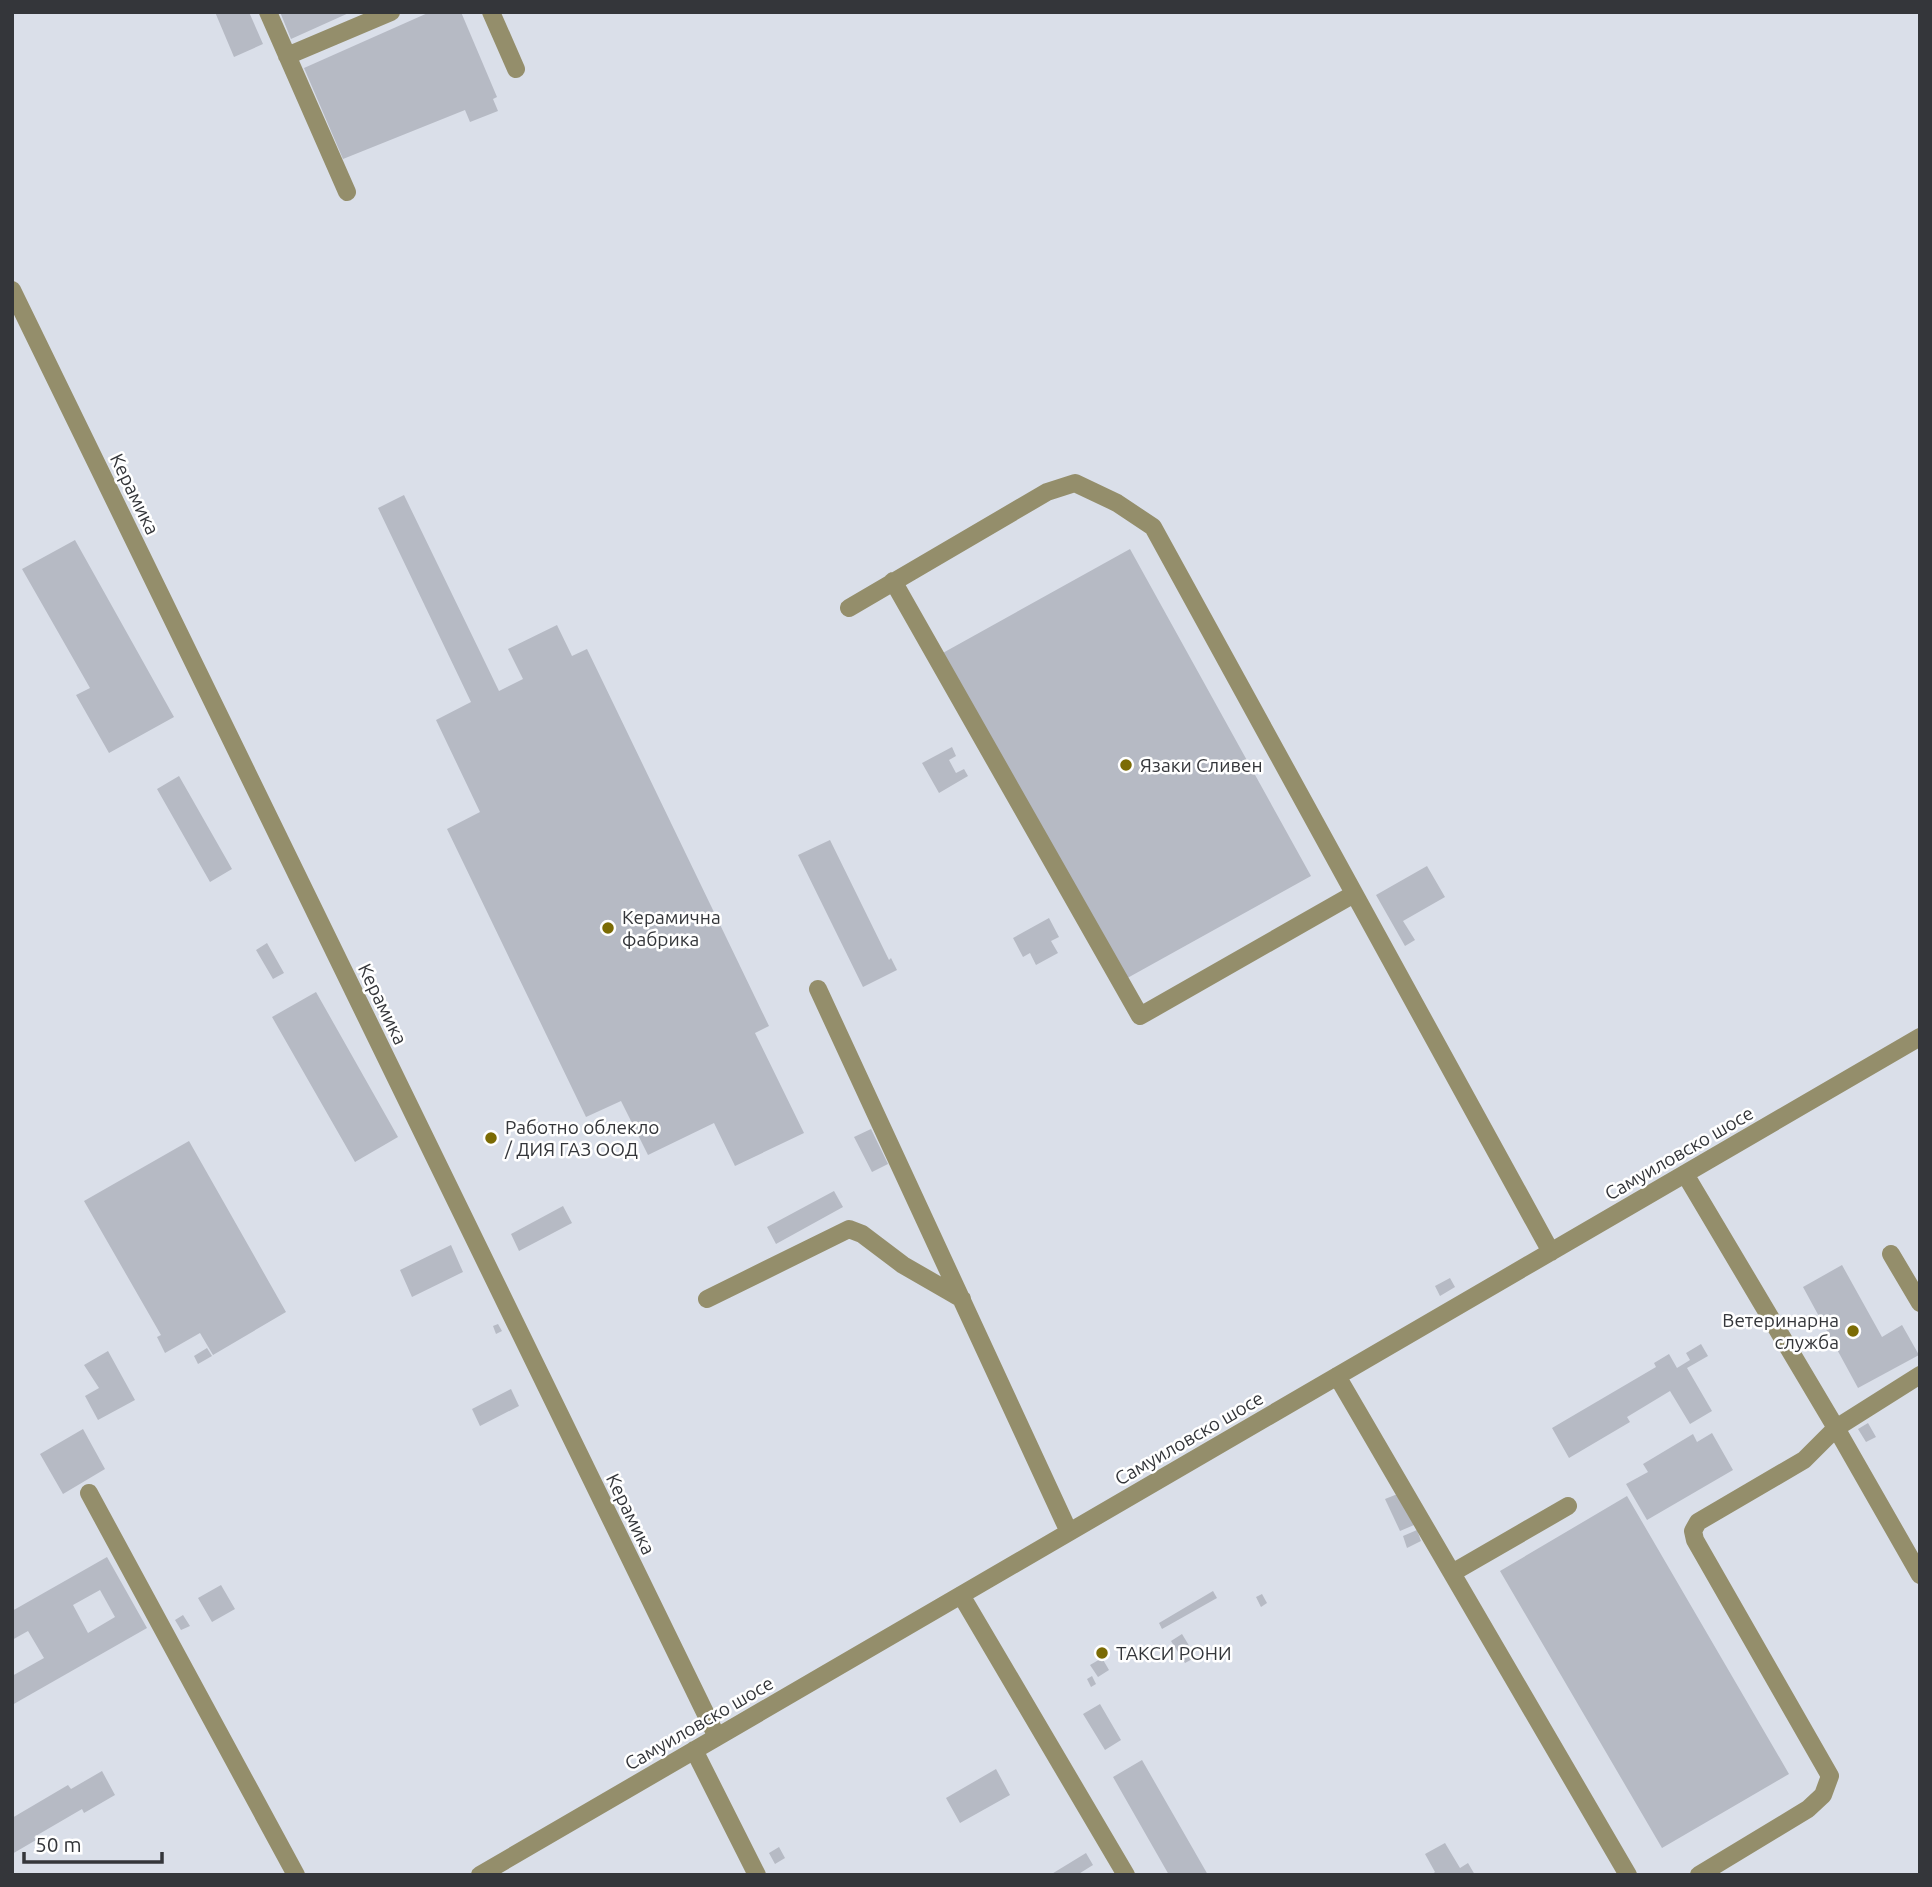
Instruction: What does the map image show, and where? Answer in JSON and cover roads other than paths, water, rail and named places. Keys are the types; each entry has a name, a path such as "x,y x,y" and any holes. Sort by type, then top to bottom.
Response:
{"street":[{"path":"268,12 346,192"},
{"path":"287,56 391,12"},
{"path":"491,12 516,69"},
{"name":"Керамика","path":"12,290 717,1737"},
{"path":"849,608 1047,492 1075,483 1117,503 1153,527 1551,1252"},
{"path":"893,581 1140,1016 1354,894"},
{"path":"818,989 1069,1532"},
{"name":"Самуиловско шосе","path":"480,1875 1920,1037"},
{"path":"1685,1174 1920,1575"},
{"path":"707,1299 849,1229 862,1234 903,1265 962,1299"},
{"path":"1891,1254 1920,1303"},
{"path":"1337,1376 1628,1875"},
{"path":"1699,1875 1808,1809 1823,1795 1830,1776 1695,1540 1693,1531 1698,1522 1804,1460 1836,1428 1917,1382"},
{"path":"89,1493 296,1875"},
{"path":"1452,1573 1568,1506"},
{"path":"961,1595 1126,1875"},
{"path":"694,1750 757,1875"}],"place":[{"name":"Язаки Сливен","path":"1126,765"},
{"name":"Керамична фабрика","path":"608,928"},
{"name":"Работно облекло / ДИЯ ГАЗ ООД","path":"491,1138"},
{"name":"Ветеринарна служба","path":"1853,1331"},
{"name":"ТАКСИ РОНИ","path":"1102,1653"}]}
